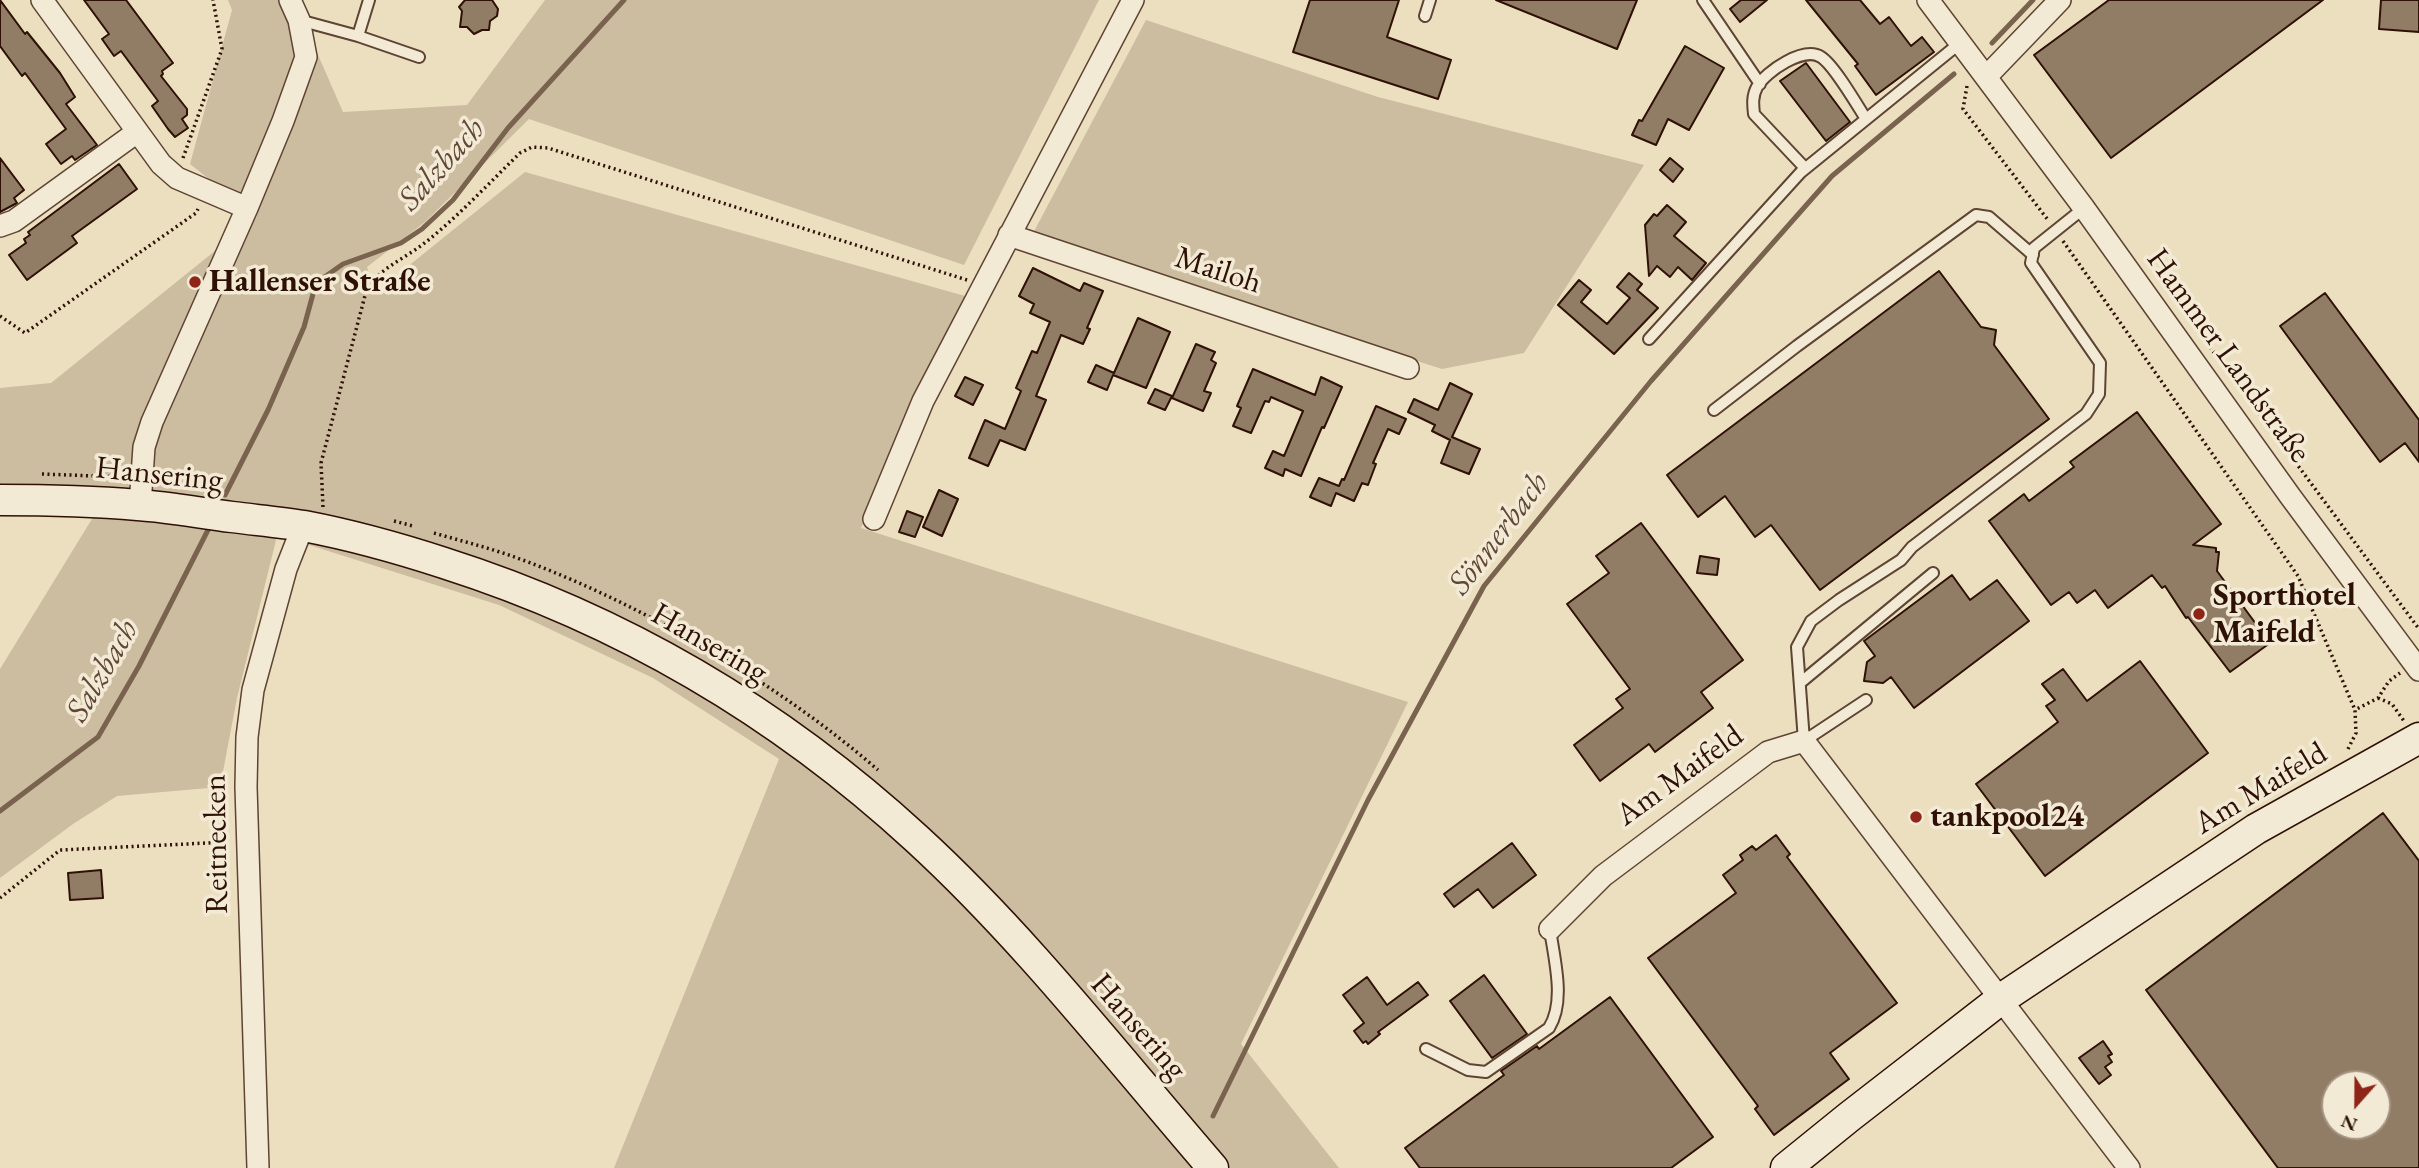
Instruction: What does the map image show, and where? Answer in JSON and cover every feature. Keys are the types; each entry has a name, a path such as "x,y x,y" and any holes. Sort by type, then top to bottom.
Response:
{"street":[{"path":"42,0 161,164 177,178 247,208"},
{"path":"140,505 144,447 152,422 284,121 306,57 299,20 290,0"},
{"path":"874,519 923,401 1133,0"},
{"name":"Hammer Landstraße","path":"1928,0 1956,47 1986,77 2084,208 2282,485 2419,670"},
{"path":"1986,77 2060,0"},
{"path":"0,226 14,221 137,132"},
{"name":"Mailoh","path":"1009,235 1408,368"},
{"name":"Hansering","path":"0,500 140,505 314,516 394,547 549,600 645,645 716,685 784,730 918,840 1040,967 1213,1168"},
{"name":"Reitnecken","path":"258,1168 247,737 253,690 286,569 314,516"},
{"name":"Am Maifeld","path":"1786,1168 2001,999 2256,829 2418,739"},
{"path":"1804,741 2129,1168"},
{"name":"Am Maifeld","path":"1550,929 1603,876 1768,752 1804,741"}],"lane":[{"path":"358,36 369,0"},
{"path":"1425,16 1430,0"},
{"path":"1703,0 1760,84"},
{"path":"299,20 419,57"},
{"path":"1649,339 1805,169 1956,47"},
{"path":"1805,169 1754,114 1753,98 1769,74 1802,53 1814,53 1825,59 1866,119"},
{"path":"1866,700 1804,741 1797,646 1811,621 1901,560 1912,547 2086,414 2099,394 2100,362 2031,263 2034,248 2084,208"},
{"path":"1714,410 1976,215 1989,217 2033,255"},
{"path":"1800,683 1933,573"},
{"path":"1426,1049 1468,1070 1486,1072 1549,1028 1555,1018 1557,991 1550,929"}],"path":[{"path":"177,178 191,131 222,49 213,0"},
{"path":"1956,47 1968,78 1963,109 2056,230 2298,576 2356,710"},
{"path":"314,516 321,463 367,288 374,278 422,245 456,216 520,153 532,147 548,148 982,286"},
{"path":"0,316 25,333 196,214 208,192"},
{"path":"2378,698 2392,704 2418,739"},
{"path":"0,898 60,850 248,841"}],"shaded area":[{"path":"228,0 294,0 343,112 467,105 545,0 1099,0 964,265 529,119 425,222 367,267 376,292 525,172 965,296 861,528 1408,702 1241,1044 1339,1168 614,1168 779,759 653,678 499,605 306,544 278,532 237,698 220,787 117,796 73,824 0,878 0,669 95,514 0,512 0,388 51,383 257,217 190,164 232,10"},
{"path":"1146,20 1378,97 1644,165 1524,353 1442,369 1031,237"}],"building":[{"path":"0,0 25,34 27,32 60,73 75,97 66,104 97,145 75,160 72,156 61,164 46,144 66,129 25,73 22,76 0,46"},
{"path":"84,0 126,0 173,63 162,71 161,76 187,109 187,115 182,119 188,128 175,137 168,129 152,106 158,101 121,51 114,56 102,39 109,34"},
{"path":"465,0 492,0 498,9 497,16 490,21 489,30 474,34 467,27 460,27 462,11 459,7"},
{"path":"1310,0 1399,0 1387,37 1451,60 1438,99 1293,52"},
{"path":"1496,0 1637,0 1617,49"},
{"path":"1741,0 1767,0 1740,22 1730,9"},
{"path":"1806,0 1860,0 1880,24 1889,17 1911,46 1922,37 1934,52 1876,95 1855,66 1858,64"},
{"path":"2109,0 2323,0 2111,158 2034,55"},
{"path":"2381,0 2419,0 2419,32 2379,29"},
{"path":"1685,46 1724,68 1689,130 1668,119 1656,145 1632,135 1639,120 1642,121"},
{"path":"1806,63 1850,122 1826,141 1780,81"},
{"path":"0,158 24,190 14,198 17,203 0,212"},
{"path":"1670,158 1683,169 1673,182 1660,170"},
{"path":"119,164 137,189 72,236 77,243 27,280 9,255 26,243 24,239 30,235 28,232"},
{"path":"1667,205 1686,222 1674,236 1706,263 1692,280 1678,267 1670,277 1657,266 1649,276 1645,225"},
{"path":"1033,268 1080,291 1084,283 1103,291 1083,344 1061,335 1036,396 1046,400 1025,450 1000,440 988,466 969,458 985,420 1005,429 1021,391 1016,388 1032,351 1037,353 1050,322 1030,313 1034,304 1019,296"},
{"path":"1939,271 1981,327 1996,330 1994,345 2049,419 1820,590 1771,525 1755,537 1725,496 1698,517 1667,475"},
{"path":"1629,273 1642,284 1637,290 1658,308 1614,354 1558,305 1579,280 1591,290 1581,302 1607,324 1630,298 1617,287"},
{"path":"2325,293 2419,420 2419,462 2405,443 2380,462 2280,326"},
{"path":"1138,318 1170,332 1146,388 1113,375 1107,390 1088,382 1096,365 1114,373"},
{"path":"1196,344 1215,352 1211,360 1216,363 1204,391 1211,393 1203,411 1172,398"},
{"path":"1253,369 1315,395 1321,377 1342,387 1301,476 1285,469 1283,476 1265,468 1273,451 1284,456 1303,411 1271,397 1269,402 1265,401 1251,433 1233,426 1241,408 1237,406"},
{"path":"965,377 983,385 973,405 955,396"},
{"path":"1450,383 1472,394 1452,437 1480,449 1469,474 1441,463 1450,440 1432,431 1435,425 1408,412 1414,399 1438,410"},
{"path":"1155,389 1172,396 1165,410 1148,403"},
{"path":"1376,406 1406,419 1399,434 1388,429 1373,463 1376,464 1368,485 1362,483 1354,501 1336,493 1331,506 1310,497 1319,478 1339,486 1342,479 1344,480"},
{"path":"2137,412 2221,524 2193,545 2216,548 2216,552 2219,552 2217,571 2270,643 2230,672 2188,617 2186,618 2165,586 2162,588 2152,575 2108,608 2095,590 2077,603 2069,592 2051,605 1989,521 2024,494 2029,501 2074,467 2070,462"},
{"path":"939,490 958,499 942,536 923,527"},
{"path":"907,511 923,517 915,537 899,532"},
{"path":"1641,523 1743,660 1701,692 1713,708 1655,752 1649,744 1600,781 1574,745 1623,708 1616,699 1630,689 1567,604 1609,573 1596,556"},
{"path":"1700,556 1719,559 1717,575 1697,573"},
{"path":"1952,575 1970,600 1997,580 2029,621 1914,708 1891,677 1883,683 1864,681 1867,662 1875,656 1864,641"},
{"path":"2140,661 2208,753 2045,876 1976,784 2058,722 2046,706 2055,700 2042,684 2063,669 2087,701"},
{"path":"2383,813 2419,861 2419,1168 2278,1168 2146,990"},
{"path":"1776,835 1790,854 1787,857 1897,1003 1830,1053 1849,1079 1774,1135 1755,1109 1758,1106 1648,958 1736,893 1723,875 1743,860 1740,855 1752,846 1756,850"},
{"path":"1512,843 1536,875 1493,908 1478,889 1454,907 1444,894"},
{"path":"101,870 103,898 70,900 68,873"},
{"path":"1484,975 1527,1034 1492,1058 1450,1001"},
{"path":"1367,977 1387,1005 1418,982 1428,995 1378,1032 1380,1034 1368,1044 1366,1041 1363,1043 1354,1031 1364,1023 1343,995"},
{"path":"1610,997 1713,1137 1671,1168 1420,1168 1405,1148 1504,1075 1501,1071 1537,1046 1539,1049"},
{"path":"2103,1041 2112,1054 2108,1056 2112,1062 2105,1067 2111,1075 2099,1084 2079,1058"}],"waterway":[{"name":"Salzbach","path":"225,495 268,410 304,327 316,283 343,264 401,243 422,229 453,200 508,128 624,0"},
{"name":"Sönnerbach","path":"1992,43 2033,0"},
{"name":"Sönnerbach","path":"1213,1116 1368,800 1484,586 1651,381 1832,176 1954,74"},
{"name":"Salzbach","path":"0,811 98,737 139,666 211,524"}],"place":[{"name":"Hallenser Straße","path":"195,282"},
{"name":"Sporthotel Maifeld","path":"2199,614"},
{"name":"tankpool24","path":"1916,817"}]}
